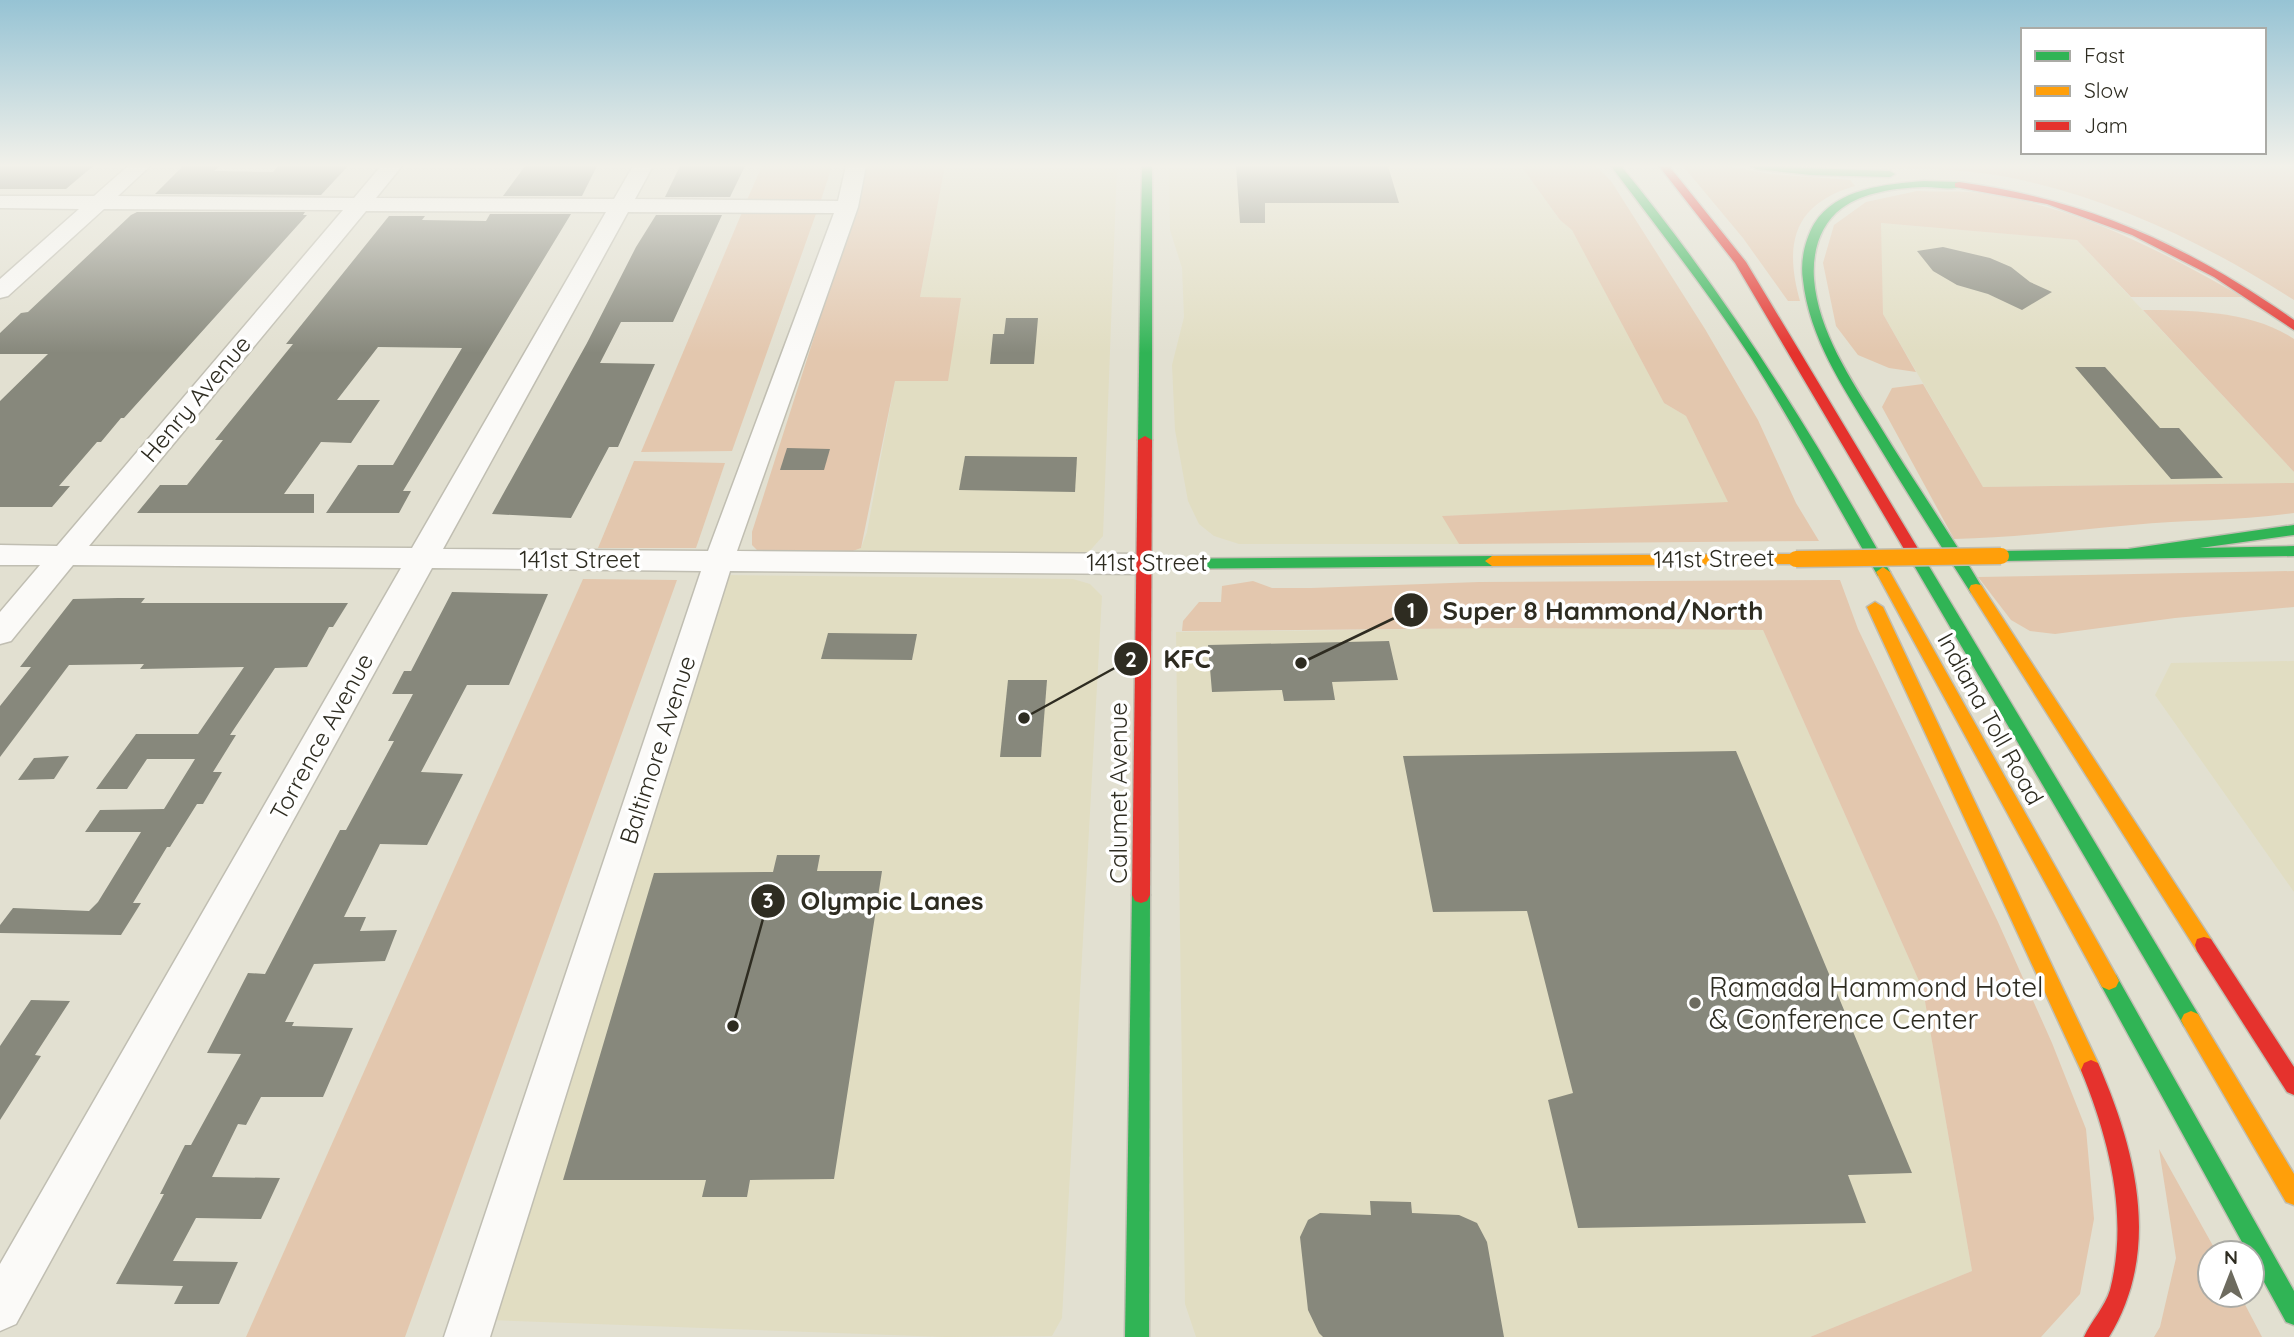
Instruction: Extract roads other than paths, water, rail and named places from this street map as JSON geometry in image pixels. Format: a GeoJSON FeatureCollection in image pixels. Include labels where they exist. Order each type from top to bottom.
{"type":"FeatureCollection","features":[{"type":"Feature","properties":{"kind":"main road","name":"Calumet Avenue"},"geometry":{"type":"LineString","coordinates":[[1138,1337],[1147,228]]}},
{"type":"Feature","properties":{"kind":"main road","name":"Indiana Toll Road"},"geometry":{"type":"LineString","coordinates":[[1669,228],[1738,325],[1849,511],[2294,1314]]}},
{"type":"Feature","properties":{"kind":"main road","name":"Indiana Toll Road"},"geometry":{"type":"LineString","coordinates":[[1713,228],[1740,262],[1775,318],[2294,1194]]}},
{"type":"Feature","properties":{"kind":"main road"},"geometry":{"type":"LineString","coordinates":[[1815,228],[1807,264],[1810,295],[1820,329],[1838,366],[1889,453],[2294,1085]]}},
{"type":"Feature","properties":{"kind":"main road"},"geometry":{"type":"LineString","coordinates":[[2121,228],[2148,238],[2215,271],[2256,296],[2294,326]]}},
{"type":"Feature","properties":{"kind":"main road"},"geometry":{"type":"LineString","coordinates":[[2151,228],[2208,255],[2294,308]]}},
{"type":"Feature","properties":{"kind":"main road"},"geometry":{"type":"LineString","coordinates":[[1849,511],[1872,601],[2102,1095],[2123,1170],[2130,1230],[2121,1292],[2096,1337]]}},
{"type":"Feature","properties":{"kind":"main road"},"geometry":{"type":"LineString","coordinates":[[2133,552],[2294,530]]}},
{"type":"Feature","properties":{"kind":"main road","name":"141st Street"},"geometry":{"type":"LineString","coordinates":[[1144,564],[1796,559],[2294,551]]}},
{"type":"Feature","properties":{"kind":"street"},"geometry":{"type":"LineString","coordinates":[[0,291],[70,228]]}},
{"type":"Feature","properties":{"kind":"street","name":"Henry Avenue"},"geometry":{"type":"LineString","coordinates":[[0,633],[340,228]]}},
{"type":"Feature","properties":{"kind":"street","name":"Torrence Avenue"},"geometry":{"type":"LineString","coordinates":[[0,1308],[608,228]]}},
{"type":"Feature","properties":{"kind":"street","name":"Baltimore Avenue"},"geometry":{"type":"LineString","coordinates":[[467,1337],[719,561],[839,228]]}},
{"type":"Feature","properties":{"kind":"street","name":"141st Street"},"geometry":{"type":"LineString","coordinates":[[0,555],[1144,564]]}},
{"type":"Feature","properties":{"kind":"place","name":"Super 8 Hammond/North"},"geometry":{"type":"Point","coordinates":[1301,663]}},
{"type":"Feature","properties":{"kind":"place","name":"KFC"},"geometry":{"type":"Point","coordinates":[1024,718]}},
{"type":"Feature","properties":{"kind":"place","name":"Ramada Hammond Hotel & Conference Center"},"geometry":{"type":"Point","coordinates":[1695,1003]}},
{"type":"Feature","properties":{"kind":"place","name":"Olympic Lanes"},"geometry":{"type":"Point","coordinates":[733,1026]}}]}
